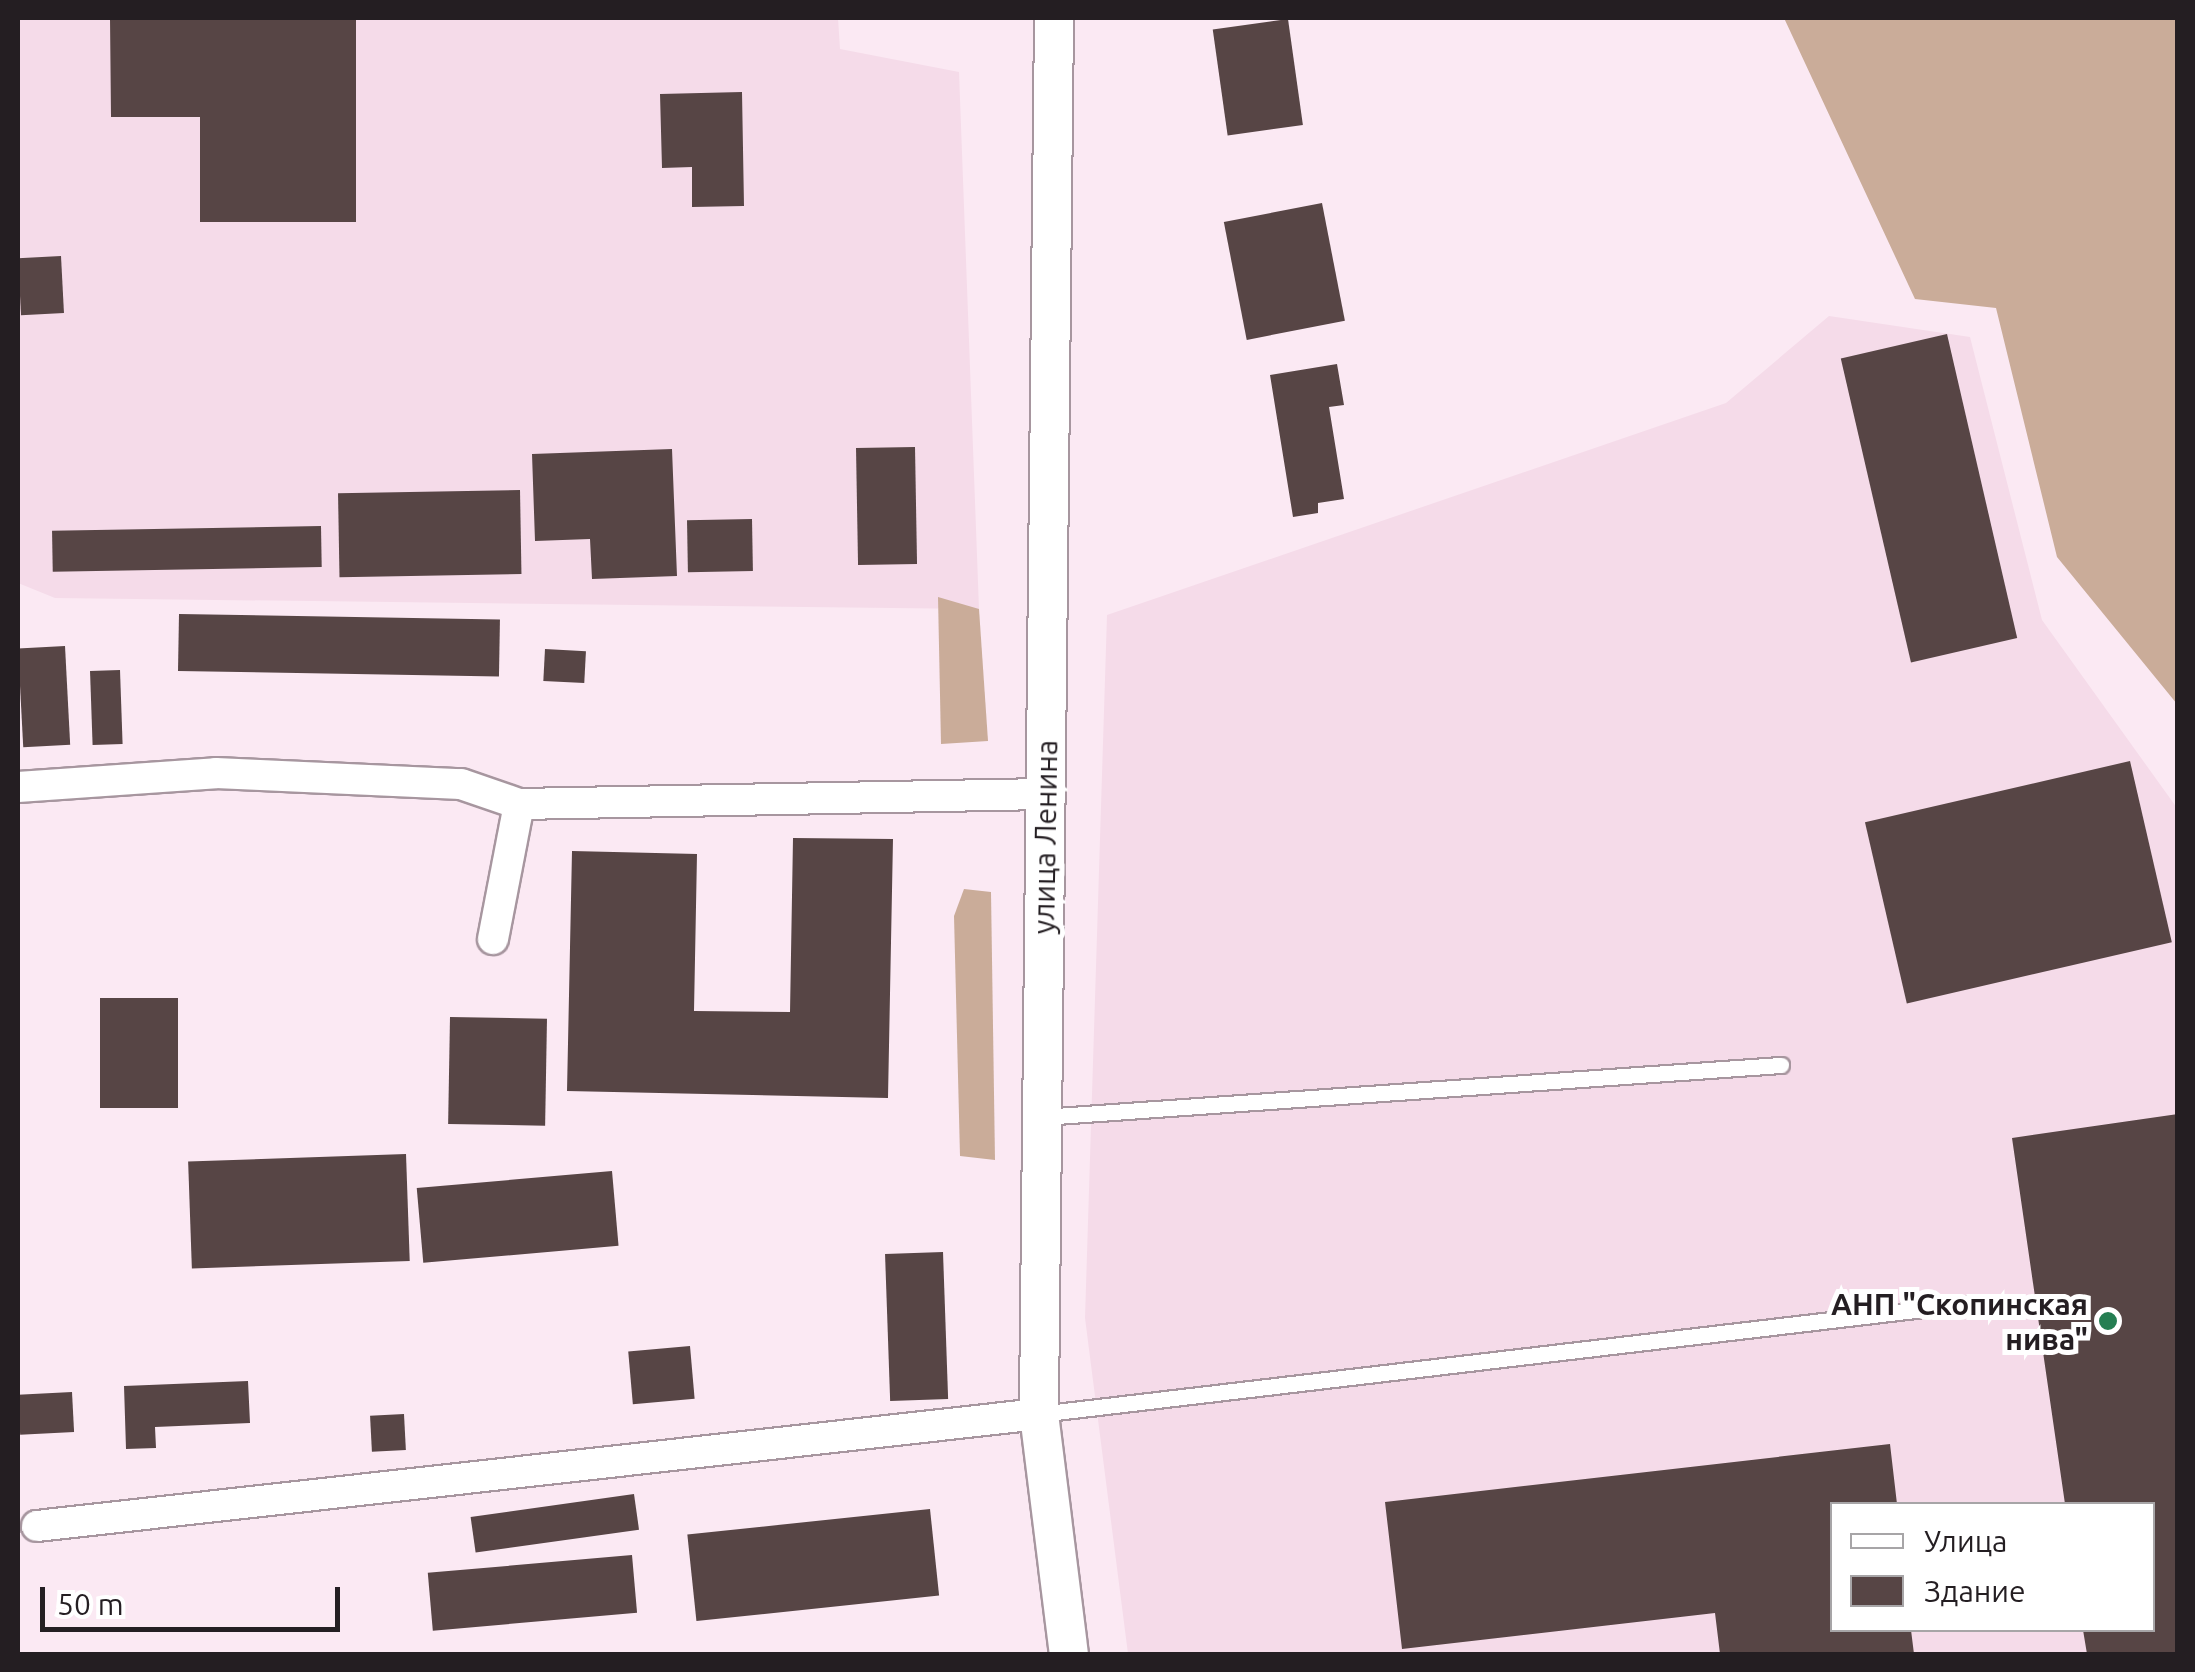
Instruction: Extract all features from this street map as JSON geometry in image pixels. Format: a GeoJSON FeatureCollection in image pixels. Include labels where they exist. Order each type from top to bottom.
{"type":"FeatureCollection","features":[{"type":"Feature","properties":{"kind":"street","name":"улица Ленина"},"geometry":{"type":"LineString","coordinates":[[1054,18],[1039,1414],[1069,1654]]}},
{"type":"Feature","properties":{"kind":"street"},"geometry":{"type":"LineString","coordinates":[[18,787],[216,773],[462,784],[519,804],[1046,794]]}},
{"type":"Feature","properties":{"kind":"street"},"geometry":{"type":"LineString","coordinates":[[493,940],[519,804]]}},
{"type":"Feature","properties":{"kind":"street"},"geometry":{"type":"LineString","coordinates":[[37,1526],[1039,1414]]}},
{"type":"Feature","properties":{"kind":"lane"},"geometry":{"type":"LineString","coordinates":[[1042,1118],[1780,1064]]}},
{"type":"Feature","properties":{"kind":"lane"},"geometry":{"type":"LineString","coordinates":[[1039,1414],[1974,1303]]}},
{"type":"Feature","properties":{"kind":"shaded area"},"geometry":{"type":"Polygon","coordinates":[[[18,18],[838,18],[840,49],[959,72],[979,609],[55,598],[18,583],[18,18]]]}},
{"type":"Feature","properties":{"kind":"shaded area"},"geometry":{"type":"Polygon","coordinates":[[[1784,18],[2177,18],[2177,704],[2057,557],[1996,308],[1915,299],[1784,18]]]}},
{"type":"Feature","properties":{"kind":"shaded area","name":"АНП \"Скопинская нива\""},"geometry":{"type":"Polygon","coordinates":[[[1829,316],[1970,337],[2042,620],[2177,808],[2177,1654],[1128,1654],[1085,1318],[1107,615],[1726,403],[1829,316]]]}},
{"type":"Feature","properties":{"kind":"shaded area"},"geometry":{"type":"Polygon","coordinates":[[[938,597],[979,609],[988,741],[941,744],[938,597]]]}},
{"type":"Feature","properties":{"kind":"shaded area"},"geometry":{"type":"Polygon","coordinates":[[[964,889],[991,892],[995,1160],[960,1156],[954,916],[964,889]]]}},
{"type":"Feature","properties":{"kind":"building"},"geometry":{"type":"Polygon","coordinates":[[[110,18],[356,18],[356,222],[200,222],[200,117],[111,117],[110,18]]]}},
{"type":"Feature","properties":{"kind":"building"},"geometry":{"type":"Polygon","coordinates":[[[1288,19],[1303,125],[1228,136],[1213,30],[1288,19]]]}},
{"type":"Feature","properties":{"kind":"building"},"geometry":{"type":"Polygon","coordinates":[[[742,92],[744,206],[692,207],[692,167],[662,168],[660,94],[742,92]]]}},
{"type":"Feature","properties":{"kind":"building"},"geometry":{"type":"Polygon","coordinates":[[[1322,203],[1345,321],[1247,340],[1224,222],[1322,203]]]}},
{"type":"Feature","properties":{"kind":"building"},"geometry":{"type":"Polygon","coordinates":[[[61,256],[64,313],[21,315],[18,258],[61,256]]]}},
{"type":"Feature","properties":{"kind":"building"},"geometry":{"type":"Polygon","coordinates":[[[1947,334],[2017,638],[1911,663],[1841,359],[1947,334]]]}},
{"type":"Feature","properties":{"kind":"building"},"geometry":{"type":"Polygon","coordinates":[[[1337,364],[1344,405],[1329,407],[1344,499],[1318,503],[1318,513],[1293,517],[1270,375],[1337,364]]]}},
{"type":"Feature","properties":{"kind":"building"},"geometry":{"type":"Polygon","coordinates":[[[915,447],[917,564],[858,565],[856,448],[915,447]]]}},
{"type":"Feature","properties":{"kind":"building"},"geometry":{"type":"Polygon","coordinates":[[[672,449],[677,576],[592,579],[590,539],[535,541],[532,454],[672,449]]]}},
{"type":"Feature","properties":{"kind":"building"},"geometry":{"type":"Polygon","coordinates":[[[520,490],[521,574],[339,577],[338,493],[520,490]]]}},
{"type":"Feature","properties":{"kind":"building"},"geometry":{"type":"Polygon","coordinates":[[[752,519],[753,571],[688,572],[687,520],[752,519]]]}},
{"type":"Feature","properties":{"kind":"building"},"geometry":{"type":"Polygon","coordinates":[[[321,526],[322,567],[53,572],[52,531],[321,526]]]}},
{"type":"Feature","properties":{"kind":"building"},"geometry":{"type":"Polygon","coordinates":[[[179,614],[500,620],[499,677],[178,671],[179,614]]]}},
{"type":"Feature","properties":{"kind":"building"},"geometry":{"type":"Polygon","coordinates":[[[65,646],[70,745],[23,747],[18,648],[65,646]]]}},
{"type":"Feature","properties":{"kind":"building"},"geometry":{"type":"Polygon","coordinates":[[[545,649],[586,651],[584,683],[543,681],[545,649]]]}},
{"type":"Feature","properties":{"kind":"building"},"geometry":{"type":"Polygon","coordinates":[[[120,670],[123,744],[93,745],[90,671],[120,670]]]}},
{"type":"Feature","properties":{"kind":"building"},"geometry":{"type":"Polygon","coordinates":[[[2130,761],[2172,942],[1907,1003],[1865,822],[2130,761]]]}},
{"type":"Feature","properties":{"kind":"building"},"geometry":{"type":"Polygon","coordinates":[[[793,838],[893,839],[888,1098],[567,1091],[572,851],[697,854],[694,1011],[790,1012],[793,838]]]}},
{"type":"Feature","properties":{"kind":"building"},"geometry":{"type":"Polygon","coordinates":[[[100,998],[178,998],[178,1108],[100,1108],[100,998]]]}},
{"type":"Feature","properties":{"kind":"building"},"geometry":{"type":"Polygon","coordinates":[[[450,1017],[547,1019],[545,1126],[448,1124],[450,1017]]]}},
{"type":"Feature","properties":{"kind":"building","name":"АНП \"Скопинская нива\""},"geometry":{"type":"Polygon","coordinates":[[[2178,1114],[2178,1654],[2087,1654],[2083,1632],[2155,1632],[2155,1502],[2065,1502],[2012,1138],[2178,1114]]]}},
{"type":"Feature","properties":{"kind":"building"},"geometry":{"type":"Polygon","coordinates":[[[406,1154],[410,1261],[192,1269],[188,1162],[406,1154]]]}},
{"type":"Feature","properties":{"kind":"building"},"geometry":{"type":"Polygon","coordinates":[[[612,1171],[619,1246],[423,1263],[417,1188],[612,1171]]]}},
{"type":"Feature","properties":{"kind":"building"},"geometry":{"type":"Polygon","coordinates":[[[943,1252],[948,1399],[890,1401],[885,1254],[943,1252]]]}},
{"type":"Feature","properties":{"kind":"building"},"geometry":{"type":"Polygon","coordinates":[[[690,1346],[695,1399],[633,1404],[628,1351],[690,1346]]]}},
{"type":"Feature","properties":{"kind":"building"},"geometry":{"type":"Polygon","coordinates":[[[248,1381],[250,1423],[155,1427],[156,1448],[126,1449],[124,1386],[248,1381]]]}},
{"type":"Feature","properties":{"kind":"building"},"geometry":{"type":"Polygon","coordinates":[[[72,1392],[74,1432],[20,1435],[18,1395],[72,1392]]]}},
{"type":"Feature","properties":{"kind":"building"},"geometry":{"type":"Polygon","coordinates":[[[404,1414],[406,1450],[372,1452],[370,1416],[404,1414]]]}},
{"type":"Feature","properties":{"kind":"building"},"geometry":{"type":"Polygon","coordinates":[[[1890,1444],[1897,1502],[1830,1502],[1830,1632],[1911,1632],[1914,1654],[1720,1654],[1715,1613],[1402,1649],[1385,1502],[1890,1444]]]}},
{"type":"Feature","properties":{"kind":"building"},"geometry":{"type":"Polygon","coordinates":[[[634,1494],[639,1530],[476,1553],[471,1517],[634,1494]]]}},
{"type":"Feature","properties":{"kind":"building"},"geometry":{"type":"Polygon","coordinates":[[[930,1509],[939,1596],[696,1621],[687,1535],[930,1509]]]}},
{"type":"Feature","properties":{"kind":"building"},"geometry":{"type":"Polygon","coordinates":[[[632,1555],[637,1613],[433,1631],[428,1573],[632,1555]]]}},
{"type":"Feature","properties":{"kind":"place","name":"АНП \"Скопинская нива\""},"geometry":{"type":"Point","coordinates":[2108,1321]}}]}
